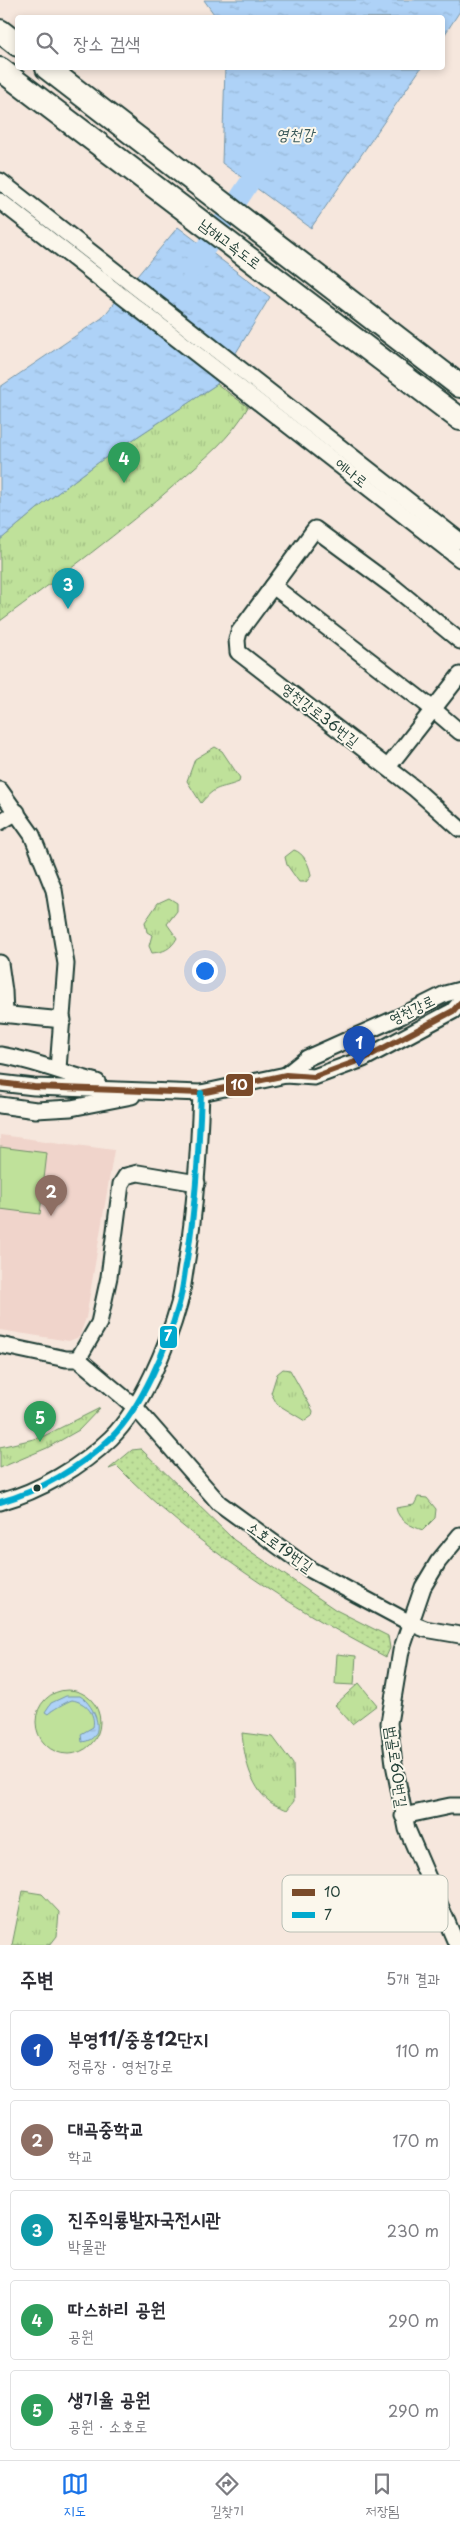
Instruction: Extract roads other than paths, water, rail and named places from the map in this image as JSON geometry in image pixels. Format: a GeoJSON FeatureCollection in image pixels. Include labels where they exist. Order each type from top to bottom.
{"type":"FeatureCollection","features":[{"type":"Feature","properties":{"kind":"highway"},"geometry":{"type":"LineString","coordinates":[[0,31],[15,43]]}},
{"type":"Feature","properties":{"kind":"highway","name":"남해고속도로"},"geometry":{"type":"LineString","coordinates":[[0,70],[460,419]]}},
{"type":"Feature","properties":{"kind":"highway","name":"남해고속도로"},"geometry":{"type":"LineString","coordinates":[[50,70],[460,386]]}},
{"type":"Feature","properties":{"kind":"street"},"geometry":{"type":"LineString","coordinates":[[4,185],[245,383]]}},
{"type":"Feature","properties":{"kind":"street"},"geometry":{"type":"LineString","coordinates":[[0,201],[245,383]]}},
{"type":"Feature","properties":{"kind":"street","name":"에나로"},"geometry":{"type":"LineString","coordinates":[[245,383],[460,541]]}},
{"type":"Feature","properties":{"kind":"street","name":"에나로"},"geometry":{"type":"LineString","coordinates":[[245,383],[460,559]]}},
{"type":"Feature","properties":{"kind":"street","name":"영천강로36번길"},"geometry":{"type":"LineString","coordinates":[[460,641],[395,588],[315,530],[239,632],[237,640],[238,652],[388,767],[460,829]]}},
{"type":"Feature","properties":{"kind":"street"},"geometry":{"type":"LineString","coordinates":[[273,586],[433,709],[460,732]]}},
{"type":"Feature","properties":{"kind":"street"},"geometry":{"type":"LineString","coordinates":[[388,767],[460,675]]}},
{"type":"Feature","properties":{"kind":"street"},"geometry":{"type":"LineString","coordinates":[[0,790],[32,834],[54,890],[66,964],[58,1069]]}},
{"type":"Feature","properties":{"kind":"street"},"geometry":{"type":"LineString","coordinates":[[0,822],[17,812]]}},
{"type":"Feature","properties":{"kind":"street"},"geometry":{"type":"LineString","coordinates":[[0,963],[4,990],[2,1014],[63,1020]]}},
{"type":"Feature","properties":{"kind":"street","name":"영천강로"},"geometry":{"type":"LineString","coordinates":[[286,1075],[307,1058],[445,994],[460,990]]}},
{"type":"Feature","properties":{"kind":"street","name":"영천강로"},"geometry":{"type":"LineString","coordinates":[[0,1055],[25,1059],[78,1077],[103,1083],[201,1093],[286,1075],[314,1077],[363,1058],[453,1010],[460,1003]]}},
{"type":"Feature","properties":{"kind":"street","name":"영천강로"},"geometry":{"type":"LineString","coordinates":[[0,1083],[34,1087],[170,1090]]}},
{"type":"Feature","properties":{"kind":"street","name":"영천강로"},"geometry":{"type":"LineString","coordinates":[[0,1105],[36,1110],[71,1108],[170,1090]]}},
{"type":"Feature","properties":{"kind":"street"},"geometry":{"type":"LineString","coordinates":[[0,1502],[65,1474],[111,1438],[135,1407],[162,1353],[180,1303],[197,1183],[201,1093]]}},
{"type":"Feature","properties":{"kind":"street"},"geometry":{"type":"LineString","coordinates":[[0,1344],[66,1359],[78,1359],[99,1323],[109,1277],[121,1184],[126,1176],[138,1173],[197,1183]]}},
{"type":"Feature","properties":{"kind":"street","name":"소호로19번길"},"geometry":{"type":"LineString","coordinates":[[78,1359],[135,1407],[219,1503],[312,1570],[410,1623],[425,1629],[460,1635]]}},
{"type":"Feature","properties":{"kind":"street","name":"범골로60번길"},"geometry":{"type":"LineString","coordinates":[[428,1875],[403,1816],[389,1723],[399,1659],[423,1587],[438,1562],[460,1535]]}},
{"type":"Feature","properties":{"kind":"street"},"geometry":{"type":"LineString","coordinates":[[403,1816],[450,1806],[460,1806]]}},
{"type":"Feature","properties":{"kind":"street","name":"범골로60번길"},"geometry":{"type":"LineString","coordinates":[[448,1924],[457,1945]]}},
{"type":"Feature","properties":{"kind":"water"},"geometry":{"type":"Polygon","coordinates":[[[204,0],[460,0],[460,11],[445,34],[445,15],[215,15],[204,0]]]}},
{"type":"Feature","properties":{"kind":"water","name":"영천강"},"geometry":{"type":"Polygon","coordinates":[[[225,70],[420,70],[311,228],[222,163],[225,70]]]}},
{"type":"Feature","properties":{"kind":"water"},"geometry":{"type":"Polygon","coordinates":[[[178,227],[270,297],[217,384],[99,462],[43,504],[0,540],[0,387],[102,318],[178,227]]]}},
{"type":"Feature","properties":{"kind":"water"},"geometry":{"type":"Polygon","coordinates":[[[66,1696],[80,1696],[94,1714],[97,1728],[95,1735],[90,1740],[82,1742],[81,1734],[93,1727],[93,1717],[81,1703],[72,1700],[48,1714],[45,1712],[51,1703],[66,1696]]]}},
{"type":"Feature","properties":{"kind":"waterway","name":"영천강"},"geometry":{"type":"LineString","coordinates":[[191,270],[264,161]]}},
{"type":"Feature","properties":{"kind":"place","name":"따스하리 공원"},"geometry":{"type":"Point","coordinates":[124,483]}},
{"type":"Feature","properties":{"kind":"place","name":"진주익룡발자국전시관"},"geometry":{"type":"Point","coordinates":[68,609]}},
{"type":"Feature","properties":{"kind":"place","name":"부영11/중흥12단지"},"geometry":{"type":"Point","coordinates":[359,1067]}},
{"type":"Feature","properties":{"kind":"place","name":"대곡중학교"},"geometry":{"type":"Point","coordinates":[51,1216]}},
{"type":"Feature","properties":{"kind":"place","name":"생기율 공원"},"geometry":{"type":"Point","coordinates":[40,1442]}}]}
